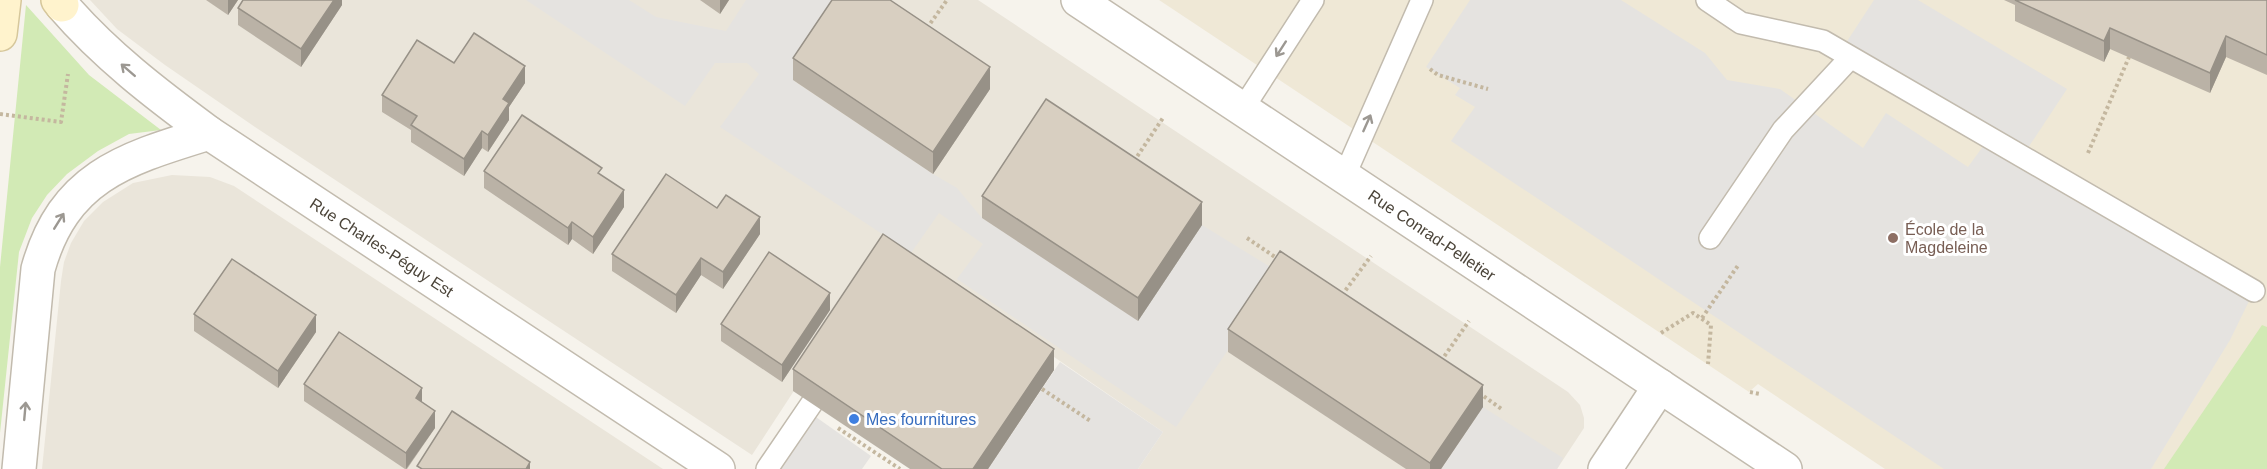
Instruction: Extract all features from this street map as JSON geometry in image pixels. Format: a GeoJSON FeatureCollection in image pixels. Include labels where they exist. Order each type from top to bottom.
{"type":"FeatureCollection","features":[{"type":"Feature","properties":{"kind":"street"},"geometry":{"type":"LineString","coordinates":[[0,34],[4,0]]}},
{"type":"Feature","properties":{"kind":"street","name":"Rue Conrad-Pelletier"},"geometry":{"type":"LineString","coordinates":[[1078,0],[1785,469]]}},
{"type":"Feature","properties":{"kind":"street","name":"Rue Charles-Péguy Est"},"geometry":{"type":"LineString","coordinates":[[60,2],[125,68],[209,133],[718,469]]}},
{"type":"Feature","properties":{"kind":"street"},"geometry":{"type":"LineString","coordinates":[[19,469],[38,269],[45,245],[60,218],[76,198],[98,177],[158,149],[209,133]]}},
{"type":"Feature","properties":{"kind":"street"},"geometry":{"type":"LineString","coordinates":[[1605,469],[1660,386]]}},
{"type":"Feature","properties":{"kind":"lane"},"geometry":{"type":"LineString","coordinates":[[1242,110],[1313,0]]}},
{"type":"Feature","properties":{"kind":"lane"},"geometry":{"type":"LineString","coordinates":[[1344,177],[1422,0]]}},
{"type":"Feature","properties":{"kind":"lane"},"geometry":{"type":"LineString","coordinates":[[1707,0],[1741,22],[1823,41],[2254,291]]}},
{"type":"Feature","properties":{"kind":"lane"},"geometry":{"type":"LineString","coordinates":[[1710,238],[1783,130],[1850,58]]}},
{"type":"Feature","properties":{"kind":"lane"},"geometry":{"type":"LineString","coordinates":[[767,469],[810,405]]}},
{"type":"Feature","properties":{"kind":"path"},"geometry":{"type":"LineString","coordinates":[[924,33],[947,0]]}},
{"type":"Feature","properties":{"kind":"path"},"geometry":{"type":"LineString","coordinates":[[2074,187],[2129,57]]}},
{"type":"Feature","properties":{"kind":"path"},"geometry":{"type":"LineString","coordinates":[[0,114],[61,122],[69,68]]}},
{"type":"Feature","properties":{"kind":"path"},"geometry":{"type":"LineString","coordinates":[[1438,75],[1488,89]]}},
{"type":"Feature","properties":{"kind":"path"},"geometry":{"type":"LineString","coordinates":[[1131,165],[1163,118]]}},
{"type":"Feature","properties":{"kind":"path"},"geometry":{"type":"LineString","coordinates":[[1247,238],[1284,262]]}},
{"type":"Feature","properties":{"kind":"path"},"geometry":{"type":"LineString","coordinates":[[1340,298],[1371,256]]}},
{"type":"Feature","properties":{"kind":"path"},"geometry":{"type":"LineString","coordinates":[[1702,318],[1742,260]]}},
{"type":"Feature","properties":{"kind":"path"},"geometry":{"type":"LineString","coordinates":[[1661,333],[1693,313],[1702,318],[1711,325],[1708,364]]}},
{"type":"Feature","properties":{"kind":"path"},"geometry":{"type":"LineString","coordinates":[[1439,365],[1469,321]]}},
{"type":"Feature","properties":{"kind":"path"},"geometry":{"type":"LineString","coordinates":[[1042,389],[1092,422]]}},
{"type":"Feature","properties":{"kind":"path"},"geometry":{"type":"LineString","coordinates":[[1475,390],[1503,410]]}},
{"type":"Feature","properties":{"kind":"path"},"geometry":{"type":"LineString","coordinates":[[810,405],[845,432],[894,462],[900,469]]}},
{"type":"Feature","properties":{"kind":"path"},"geometry":{"type":"LineString","coordinates":[[845,432],[848,428]]}},
{"type":"Feature","properties":{"kind":"shaded area"},"geometry":{"type":"Polygon","coordinates":[[[90,0],[978,0],[1568,392],[1580,405],[1584,428],[1557,469],[1138,469],[1163,432],[890,244],[752,455],[255,127],[117,29],[90,0]]]}},
{"type":"Feature","properties":{"kind":"shaded area"},"geometry":{"type":"Polygon","coordinates":[[[526,0],[629,0],[656,17],[726,31],[746,0],[847,0],[794,81],[957,188],[982,218],[1138,320],[1202,225],[1280,273],[1176,427],[957,279],[983,244],[939,213],[911,253],[720,127],[759,74],[747,63],[715,63],[685,106],[526,0]]]}},
{"type":"Feature","properties":{"kind":"shaded area","name":"École de la Magdeleine"},"geometry":{"type":"Polygon","coordinates":[[[1159,0],[2267,0],[2267,469],[1885,469],[1758,384],[1749,392],[1159,0]]]}},
{"type":"Feature","properties":{"kind":"shaded area","name":"École de la Magdeleine"},"geometry":{"type":"Polygon","coordinates":[[[1470,0],[1621,0],[1705,53],[1727,80],[1780,89],[1863,148],[1886,113],[1968,167],[1989,138],[1840,52],[1874,0],[1918,0],[2067,89],[2022,157],[2254,291],[2230,340],[2151,469],[1944,469],[1451,141],[1475,107],[1455,95],[1460,88],[1426,67],[1470,0]]]}},
{"type":"Feature","properties":{"kind":"shaded area"},"geometry":{"type":"Polygon","coordinates":[[[172,175],[210,177],[234,186],[663,469],[42,469],[61,281],[64,262],[71,243],[84,221],[103,202],[133,183],[172,175]]]}},
{"type":"Feature","properties":{"kind":"shaded area"},"geometry":{"type":"Polygon","coordinates":[[[1060,362],[1163,432],[1138,469],[988,469],[1060,362]]]}},
{"type":"Feature","properties":{"kind":"shaded area"},"geometry":{"type":"Polygon","coordinates":[[[1483,407],[1563,458],[1557,469],[1441,469],[1483,407]]]}},
{"type":"Feature","properties":{"kind":"shaded area"},"geometry":{"type":"Polygon","coordinates":[[[806,410],[871,456],[862,469],[772,469],[806,410]]]}},
{"type":"Feature","properties":{"kind":"green space"},"geometry":{"type":"Polygon","coordinates":[[[26,5],[89,75],[161,130],[129,134],[98,151],[67,174],[47,195],[32,218],[19,252],[0,433],[0,267],[26,5]]]}},
{"type":"Feature","properties":{"kind":"green space"},"geometry":{"type":"Polygon","coordinates":[[[2262,325],[2267,327],[2267,469],[2164,469],[2262,325]]]}},
{"type":"Feature","properties":{"kind":"building"},"geometry":{"type":"Polygon","coordinates":[[[243,0],[334,0],[301,49],[238,8],[243,0]]]}},
{"type":"Feature","properties":{"kind":"building"},"geometry":{"type":"Polygon","coordinates":[[[832,0],[890,0],[990,67],[933,152],[793,58],[832,0]]]}},
{"type":"Feature","properties":{"kind":"building"},"geometry":{"type":"Polygon","coordinates":[[[2015,0],[2267,0],[2267,55],[2226,36],[2210,73],[2110,28],[2104,41],[2015,0]]]}},
{"type":"Feature","properties":{"kind":"building"},"geometry":{"type":"Polygon","coordinates":[[[474,33],[525,66],[503,99],[509,103],[488,135],[482,131],[464,159],[411,125],[417,116],[382,95],[417,40],[454,63],[474,33]]]}},
{"type":"Feature","properties":{"kind":"building"},"geometry":{"type":"Polygon","coordinates":[[[1046,99],[1202,202],[1138,298],[982,196],[1046,99]]]}},
{"type":"Feature","properties":{"kind":"building"},"geometry":{"type":"Polygon","coordinates":[[[522,115],[602,168],[598,173],[624,190],[593,237],[572,222],[568,228],[484,171],[522,115]]]}},
{"type":"Feature","properties":{"kind":"building"},"geometry":{"type":"Polygon","coordinates":[[[666,174],[717,208],[726,195],[760,217],[723,272],[701,258],[676,295],[612,254],[666,174]]]}},
{"type":"Feature","properties":{"kind":"building"},"geometry":{"type":"Polygon","coordinates":[[[883,234],[1054,349],[973,469],[942,469],[793,369],[883,234]]]}},
{"type":"Feature","properties":{"kind":"building"},"geometry":{"type":"Polygon","coordinates":[[[1280,251],[1483,385],[1430,463],[1228,329],[1280,251]]]}},
{"type":"Feature","properties":{"kind":"building"},"geometry":{"type":"Polygon","coordinates":[[[769,252],[830,293],[782,365],[721,324],[769,252]]]}},
{"type":"Feature","properties":{"kind":"building"},"geometry":{"type":"Polygon","coordinates":[[[232,259],[316,315],[278,371],[194,314],[232,259]]]}},
{"type":"Feature","properties":{"kind":"building"},"geometry":{"type":"Polygon","coordinates":[[[339,332],[422,388],[416,398],[435,411],[406,453],[304,384],[339,332]]]}},
{"type":"Feature","properties":{"kind":"building"},"geometry":{"type":"Polygon","coordinates":[[[452,411],[530,462],[526,469],[422,469],[417,466],[452,411]]]}},
{"type":"Feature","properties":{"kind":"place","name":"École de la Magdeleine"},"geometry":{"type":"Point","coordinates":[1893,238]}},
{"type":"Feature","properties":{"kind":"place","name":"Mes fournitures"},"geometry":{"type":"Point","coordinates":[854,419]}}]}
